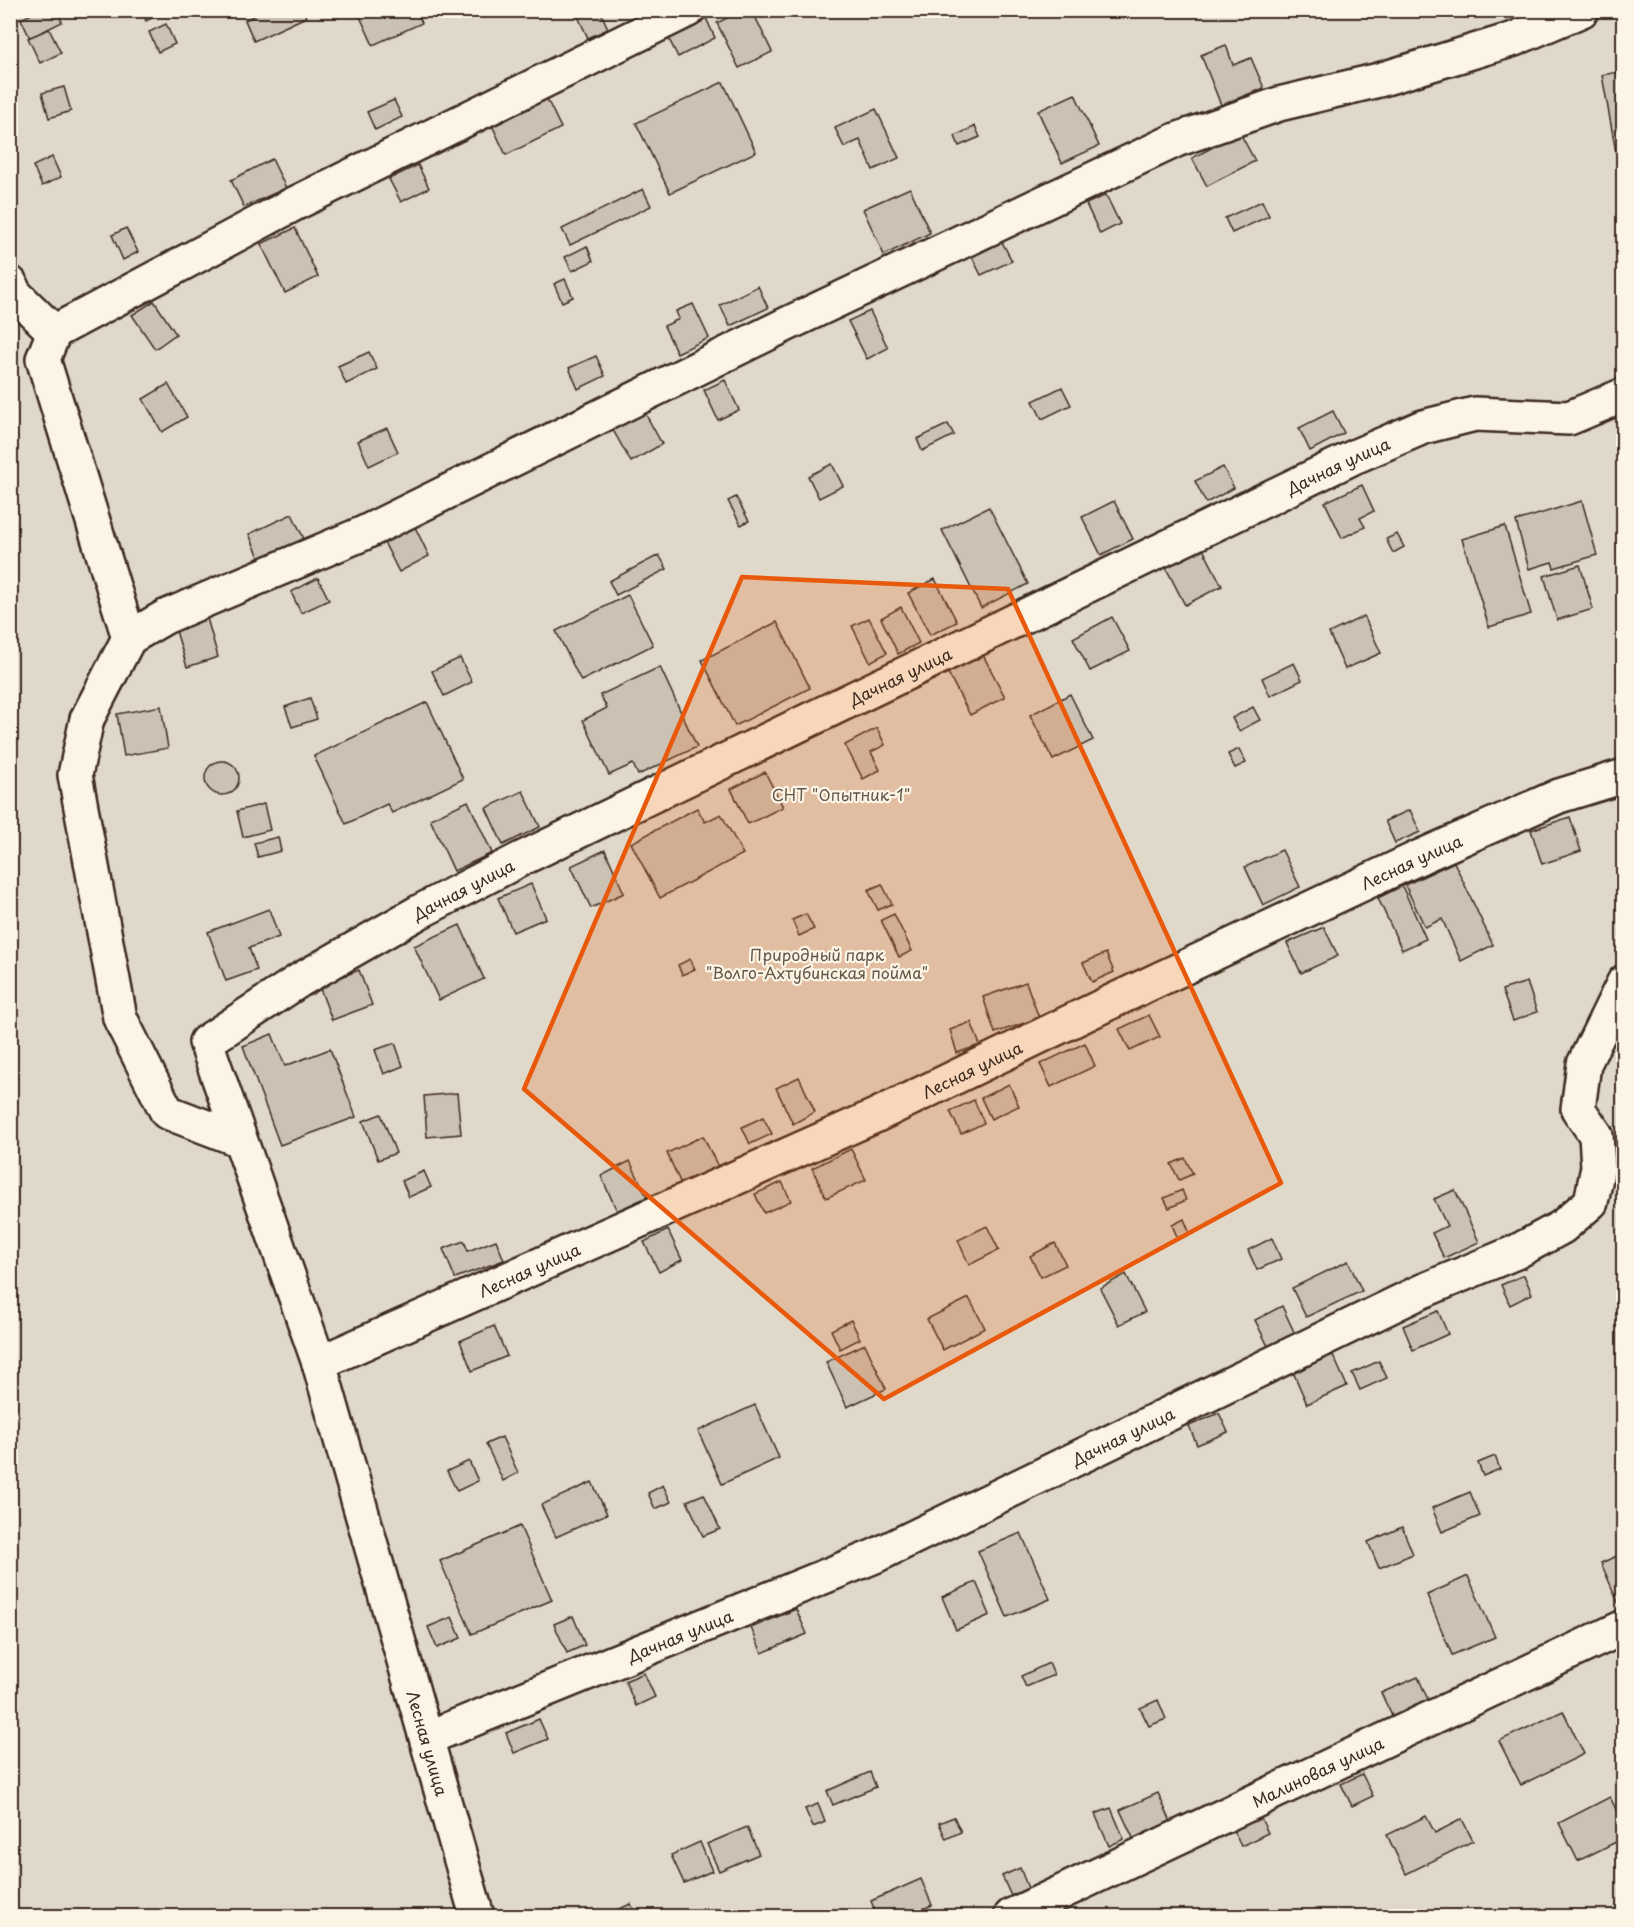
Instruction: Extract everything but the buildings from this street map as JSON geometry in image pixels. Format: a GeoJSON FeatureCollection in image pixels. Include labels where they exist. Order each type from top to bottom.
{"type":"FeatureCollection","features":[{"type":"Feature","properties":{"kind":"street"},"geometry":{"type":"LineString","coordinates":[[129,638],[43,359],[54,332],[294,204],[688,10]]}},
{"type":"Feature","properties":{"kind":"street"},"geometry":{"type":"LineString","coordinates":[[240,1140],[167,1112],[120,1018],[75,775],[87,719],[129,638],[165,617],[364,533],[784,325],[1176,140],[1279,104],[1379,80],[1514,39],[1582,10]]}},
{"type":"Feature","properties":{"kind":"street"},"geometry":{"type":"LineString","coordinates":[[10,283],[14,293],[54,332]]}},
{"type":"Feature","properties":{"kind":"street","name":"Дачная улица"},"geometry":{"type":"LineString","coordinates":[[206,1042],[300,980],[419,912],[523,858],[1356,456],[1423,427],[1475,414],[1569,418],[1623,395]]}},
{"type":"Feature","properties":{"kind":"street","name":"Лесная улица"},"geometry":{"type":"LineString","coordinates":[[318,1363],[875,1116],[1422,856],[1559,796],[1623,776]]}},
{"type":"Feature","properties":{"kind":"street","name":"Дачная улица"},"geometry":{"type":"LineString","coordinates":[[427,1738],[875,1556],[1420,1292],[1516,1252],[1563,1227],[1591,1202],[1598,1167],[1596,1134],[1578,1109],[1584,1064],[1623,982]]}},
{"type":"Feature","properties":{"kind":"street","name":"Лесная улица"},"geometry":{"type":"LineString","coordinates":[[206,1042],[318,1363],[477,1917]]}},
{"type":"Feature","properties":{"kind":"street","name":"Малиновая улица"},"geometry":{"type":"LineString","coordinates":[[1011,1917],[1623,1626]]}},
{"type":"Feature","properties":{"kind":"highlighted area"},"geometry":{"type":"Polygon","coordinates":[[[742,577],[1008,589],[1281,1183],[884,1399],[524,1089],[742,577]]]}},
{"type":"Feature","properties":{"kind":"green space","name":"СНТ \"Опытник-1\""},"geometry":{"type":"Polygon","coordinates":[[[11,11],[1623,11],[1623,1916],[11,1916],[11,11]]]}},
{"type":"Feature","properties":{"kind":"park label","name":"Природный парк \"Волго-Ахтубинская пойма\""},"geometry":{"type":"Point","coordinates":[817,963]}}]}
